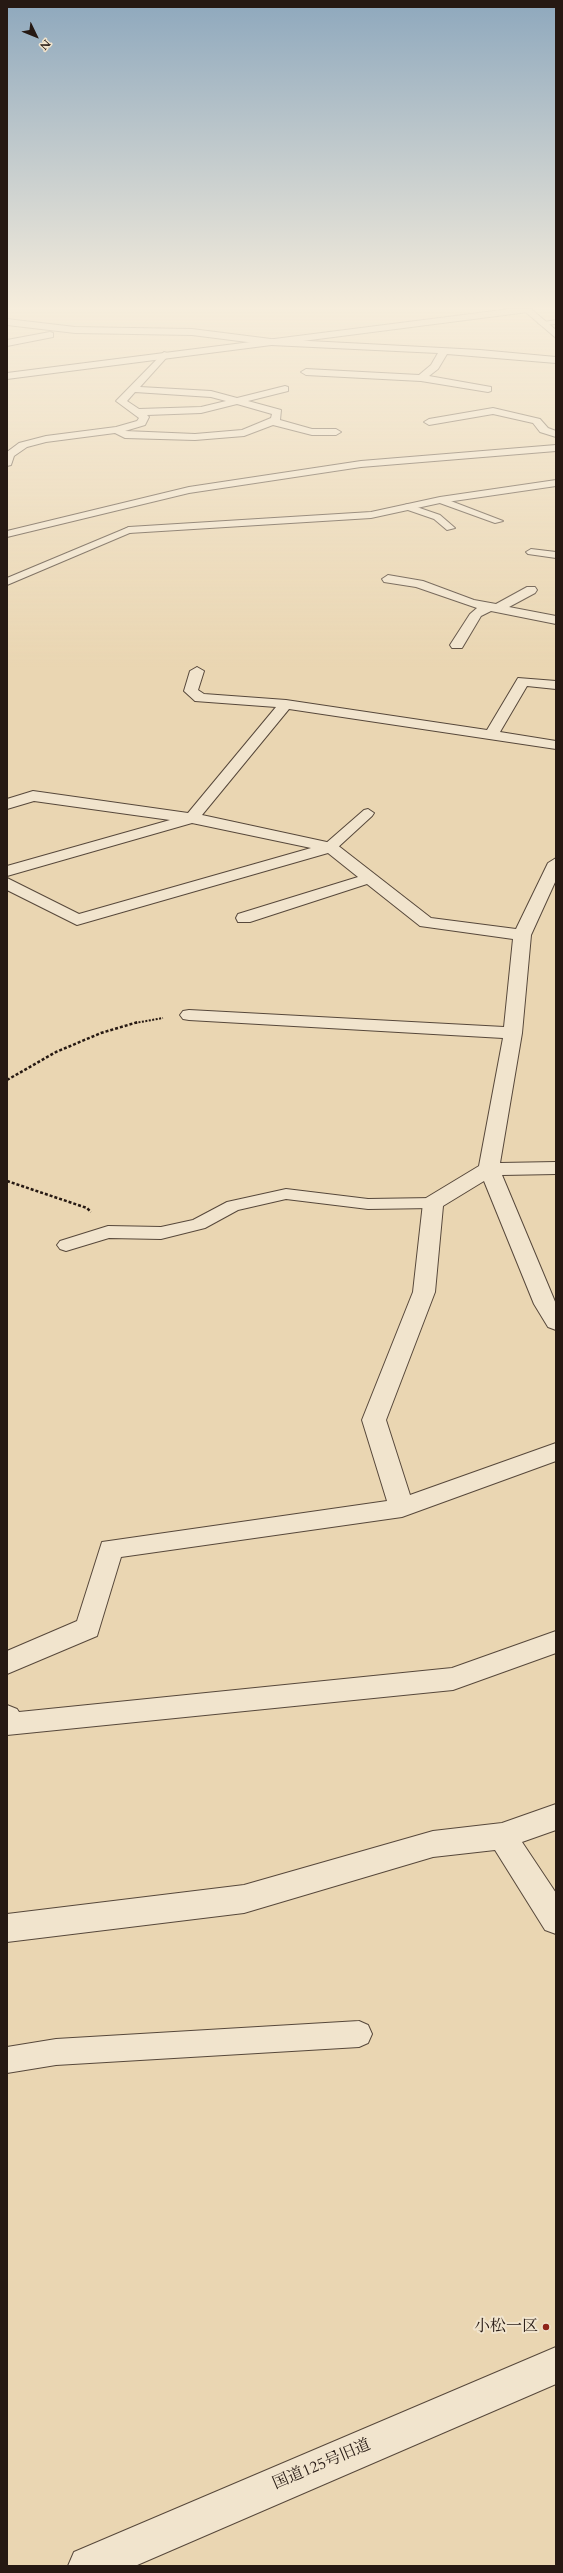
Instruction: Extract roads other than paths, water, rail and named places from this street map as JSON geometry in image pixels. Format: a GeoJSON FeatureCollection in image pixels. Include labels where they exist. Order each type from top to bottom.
{"type":"FeatureCollection","features":[{"type":"Feature","properties":{"kind":"street"},"geometry":{"type":"LineString","coordinates":[[8,457],[23,445],[46,439],[105,431],[117,430],[125,435],[195,437],[244,433],[253,429]]}},
{"type":"Feature","properties":{"kind":"street"},"geometry":{"type":"LineString","coordinates":[[301,429],[312,432],[336,432]]}},
{"type":"Feature","properties":{"kind":"street"},"geometry":{"type":"LineString","coordinates":[[543,429],[556,434]]}},
{"type":"Feature","properties":{"kind":"street"},"geometry":{"type":"LineString","coordinates":[[7,534],[189,490],[361,464],[556,448]]}},
{"type":"Feature","properties":{"kind":"street"},"geometry":{"type":"LineString","coordinates":[[134,521],[371,515],[440,500],[556,483]]}},
{"type":"Feature","properties":{"kind":"street"},"geometry":{"type":"LineString","coordinates":[[134,521],[150,500]]}},
{"type":"Feature","properties":{"kind":"street"},"geometry":{"type":"LineString","coordinates":[[388,579],[419,584],[492,608],[556,620]]}},
{"type":"Feature","properties":{"kind":"street"},"geometry":{"type":"LineString","coordinates":[[457,645],[476,614],[530,590]]}},
{"type":"Feature","properties":{"kind":"street"},"geometry":{"type":"LineString","coordinates":[[197,671],[191,691],[200,698],[286,704],[556,744]]}},
{"type":"Feature","properties":{"kind":"street"},"geometry":{"type":"LineString","coordinates":[[492,735],[523,681],[556,685]]}},
{"type":"Feature","properties":{"kind":"street"},"geometry":{"type":"LineString","coordinates":[[7,871],[192,818],[286,704]]}},
{"type":"Feature","properties":{"kind":"street"},"geometry":{"type":"LineString","coordinates":[[7,804],[33,796],[192,818],[330,847],[426,922],[522,935]]}},
{"type":"Feature","properties":{"kind":"street"},"geometry":{"type":"LineString","coordinates":[[7,883],[77,920],[330,847]]}},
{"type":"Feature","properties":{"kind":"street"},"geometry":{"type":"LineString","coordinates":[[556,863],[522,935],[513,1033],[489,1169],[545,1304],[556,1322]]}},
{"type":"Feature","properties":{"kind":"street"},"geometry":{"type":"LineString","coordinates":[[244,918],[370,878]]}},
{"type":"Feature","properties":{"kind":"street"},"geometry":{"type":"LineString","coordinates":[[189,1015],[513,1033]]}},
{"type":"Feature","properties":{"kind":"street"},"geometry":{"type":"LineString","coordinates":[[402,1508],[374,1420],[424,1292],[433,1203],[489,1169],[556,1168]]}},
{"type":"Feature","properties":{"kind":"street"},"geometry":{"type":"LineString","coordinates":[[7,1663],[88,1628],[112,1549],[402,1508],[556,1452]]}},
{"type":"Feature","properties":{"kind":"street"},"geometry":{"type":"LineString","coordinates":[[7,1717],[11,1725],[453,1679],[556,1642]]}},
{"type":"Feature","properties":{"kind":"street"},"geometry":{"type":"LineString","coordinates":[[7,1928],[244,1898],[433,1844],[502,1836],[556,1817]]}},
{"type":"Feature","properties":{"kind":"street"},"geometry":{"type":"LineString","coordinates":[[502,1836],[556,1920]]}},
{"type":"Feature","properties":{"kind":"street","name":"国道125号旧道"},"geometry":{"type":"LineString","coordinates":[[88,2566],[556,2365]]}},
{"type":"Feature","properties":{"kind":"lane"},"geometry":{"type":"LineString","coordinates":[[440,500],[498,521]]}},
{"type":"Feature","properties":{"kind":"lane"},"geometry":{"type":"LineString","coordinates":[[408,507],[437,517],[450,528]]}},
{"type":"Feature","properties":{"kind":"lane"},"geometry":{"type":"LineString","coordinates":[[7,582],[134,521]]}},
{"type":"Feature","properties":{"kind":"lane"},"geometry":{"type":"LineString","coordinates":[[531,552],[556,555]]}},
{"type":"Feature","properties":{"kind":"lane"},"geometry":{"type":"LineString","coordinates":[[330,847],[368,813]]}},
{"type":"Feature","properties":{"kind":"lane"},"geometry":{"type":"LineString","coordinates":[[66,1245],[108,1232],[161,1233],[199,1224],[233,1206],[286,1194],[368,1204],[433,1203]]}},
{"type":"Feature","properties":{"kind":"lane"},"geometry":{"type":"LineString","coordinates":[[7,2060],[56,2052],[359,2034]]}},
{"type":"Feature","properties":{"kind":"place","name":"小松一区"},"geometry":{"type":"Point","coordinates":[546,2327]}}]}
